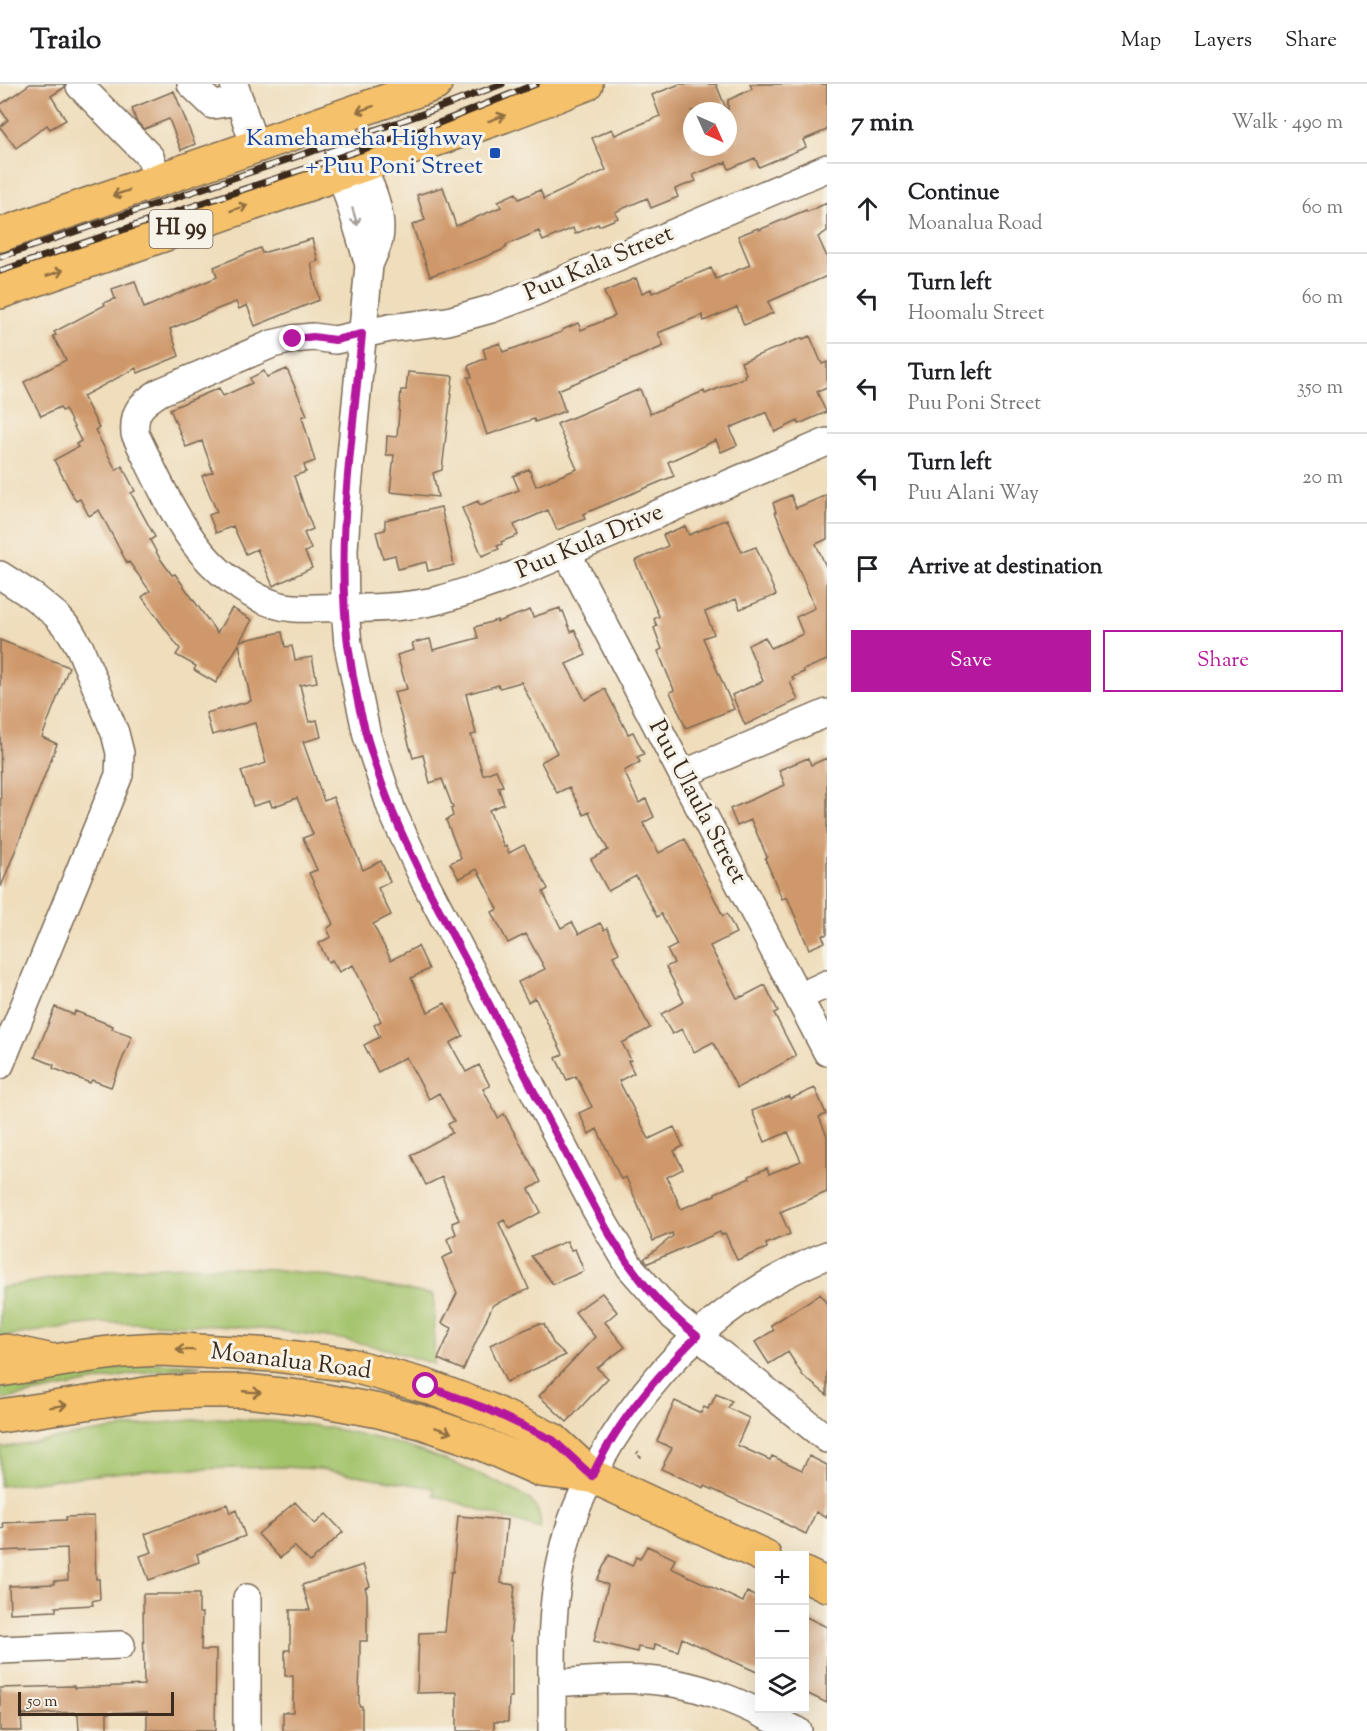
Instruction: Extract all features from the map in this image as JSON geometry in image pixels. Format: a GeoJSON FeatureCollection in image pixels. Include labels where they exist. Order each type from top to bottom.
{"type":"FeatureCollection","features":[{"type":"Feature","properties":{"kind":"main road","name":"HI 99"},"geometry":{"type":"LineString","coordinates":[[0,235],[435,84]]}},
{"type":"Feature","properties":{"kind":"main road","name":"HI 99"},"geometry":{"type":"LineString","coordinates":[[0,292],[503,116],[586,84]]}},
{"type":"Feature","properties":{"kind":"main road","name":"Moanalua Road"},"geometry":{"type":"LineString","coordinates":[[0,1370],[124,1351],[161,1349],[275,1355],[350,1365],[426,1386],[487,1409],[553,1440],[592,1476],[755,1552]]}},
{"type":"Feature","properties":{"kind":"main road"},"geometry":{"type":"LineString","coordinates":[[0,1352],[6,1351],[52,1361]]}},
{"type":"Feature","properties":{"kind":"main road","name":"Moanalua Road"},"geometry":{"type":"LineString","coordinates":[[0,1416],[152,1394],[246,1391],[315,1399],[379,1411],[471,1439],[541,1470],[592,1476]]}},
{"type":"Feature","properties":{"kind":"main road"},"geometry":{"type":"LineString","coordinates":[[809,1576],[827,1585]]}},
{"type":"Feature","properties":{"kind":"street"},"geometry":{"type":"LineString","coordinates":[[191,84],[213,105],[237,93],[255,147]]}},
{"type":"Feature","properties":{"kind":"street"},"geometry":{"type":"LineString","coordinates":[[80,86],[150,157],[158,180]]}},
{"type":"Feature","properties":{"kind":"street"},"geometry":{"type":"LineString","coordinates":[[335,120],[352,169],[379,218],[379,239],[369,265],[344,550],[348,645],[367,735],[385,792],[406,843],[613,1240],[630,1267],[674,1317],[827,1439]]}},
{"type":"Feature","properties":{"kind":"street","name":"Puu Kala Street"},"geometry":{"type":"LineString","coordinates":[[345,608],[292,608],[273,603],[255,596],[236,584],[203,555],[177,517],[135,434],[134,420],[143,403],[160,393],[272,344],[313,337],[335,340],[390,328],[448,321],[491,309],[827,168]]}},
{"type":"Feature","properties":{"kind":"street","name":"Puu Kula Drive"},"geometry":{"type":"LineString","coordinates":[[345,608],[371,609],[435,601],[514,575],[827,442]]}},
{"type":"Feature","properties":{"kind":"street","name":"Puu Ulaula Street"},"geometry":{"type":"LineString","coordinates":[[567,553],[827,1052]]}},
{"type":"Feature","properties":{"kind":"street"},"geometry":{"type":"LineString","coordinates":[[0,575],[34,597],[56,615],[70,632],[80,648],[115,733],[120,753],[119,775],[0,1065]]}},
{"type":"Feature","properties":{"kind":"street"},"geometry":{"type":"LineString","coordinates":[[683,774],[827,713]]}},
{"type":"Feature","properties":{"kind":"street"},"geometry":{"type":"LineString","coordinates":[[799,997],[827,984]]}},
{"type":"Feature","properties":{"kind":"street"},"geometry":{"type":"LineString","coordinates":[[552,1731],[554,1620],[565,1544],[574,1513],[611,1440],[669,1364],[697,1336],[751,1294],[780,1277],[827,1255]]}},
{"type":"Feature","properties":{"kind":"street"},"geometry":{"type":"LineString","coordinates":[[247,1598],[247,1731]]}},
{"type":"Feature","properties":{"kind":"street"},"geometry":{"type":"LineString","coordinates":[[0,1650],[121,1646]]}},
{"type":"Feature","properties":{"kind":"street"},"geometry":{"type":"LineString","coordinates":[[553,1683],[649,1680],[672,1682],[699,1688],[731,1700],[798,1731]]}},
{"type":"Feature","properties":{"kind":"path"},"geometry":{"type":"LineString","coordinates":[[637,1452],[641,1455],[639,1458]]}},
{"type":"Feature","properties":{"kind":"green space"},"geometry":{"type":"Polygon","coordinates":[[[189,1266],[271,1269],[314,1274],[434,1295],[434,1364],[363,1343],[291,1332],[220,1326],[104,1323],[0,1337],[0,1288],[78,1274],[189,1266]]]}},
{"type":"Feature","properties":{"kind":"green space"},"geometry":{"type":"Polygon","coordinates":[[[158,1363],[202,1365],[139,1373],[0,1400],[0,1387],[45,1377],[158,1363]]]}},
{"type":"Feature","properties":{"kind":"green space"},"geometry":{"type":"Polygon","coordinates":[[[218,1418],[323,1427],[368,1436],[435,1456],[527,1497],[537,1510],[540,1529],[434,1495],[434,1488],[319,1469],[283,1467],[140,1470],[0,1486],[0,1448],[136,1426],[218,1418]]]}},
{"type":"Feature","properties":{"kind":"building"},"geometry":{"type":"Polygon","coordinates":[[[30,84],[65,84],[65,87],[51,96],[66,120],[50,129],[47,125],[16,148],[0,127],[8,120],[0,109],[0,105],[30,84]]]}},
{"type":"Feature","properties":{"kind":"building"},"geometry":{"type":"Polygon","coordinates":[[[680,84],[716,84],[723,102],[683,102],[683,156],[737,156],[737,102],[728,102],[728,100],[752,89],[750,84],[827,84],[827,130],[803,140],[806,147],[759,167],[755,158],[729,169],[726,162],[693,175],[696,181],[675,189],[678,197],[651,208],[647,198],[615,212],[618,218],[599,226],[598,224],[575,234],[573,228],[543,241],[539,231],[506,245],[507,247],[502,250],[430,276],[412,225],[425,220],[417,195],[443,187],[456,226],[501,207],[498,201],[516,193],[519,199],[540,190],[544,199],[606,170],[592,138],[612,129],[615,135],[660,116],[652,95],[680,84]]]}},
{"type":"Feature","properties":{"kind":"building"},"geometry":{"type":"Polygon","coordinates":[[[174,91],[195,144],[181,150],[169,119],[144,129],[136,121],[132,108],[174,91]]]}},
{"type":"Feature","properties":{"kind":"building"},"geometry":{"type":"Polygon","coordinates":[[[827,203],[827,231],[818,237],[827,257],[827,276],[768,302],[773,313],[744,325],[737,307],[704,321],[702,315],[658,333],[664,346],[558,390],[565,411],[487,435],[468,377],[472,377],[468,366],[486,358],[483,349],[500,343],[503,352],[562,332],[578,323],[581,330],[615,316],[604,292],[636,278],[642,293],[651,289],[652,293],[711,268],[716,279],[750,265],[738,236],[827,203]]]}},
{"type":"Feature","properties":{"kind":"building"},"geometry":{"type":"Polygon","coordinates":[[[312,239],[318,261],[311,263],[319,300],[255,326],[247,305],[239,309],[236,302],[220,308],[170,329],[179,356],[138,373],[136,368],[83,396],[99,428],[95,430],[116,470],[122,466],[135,491],[131,493],[155,537],[150,540],[159,557],[172,575],[175,574],[217,633],[232,608],[252,620],[240,641],[282,632],[285,647],[292,646],[295,660],[312,657],[317,682],[300,685],[309,722],[317,720],[321,737],[303,742],[324,801],[333,797],[363,870],[381,861],[390,882],[378,888],[391,915],[373,924],[391,960],[418,946],[429,969],[411,978],[428,1012],[445,1003],[463,1036],[450,1043],[466,1072],[479,1065],[490,1086],[483,1089],[498,1118],[504,1114],[541,1182],[529,1189],[541,1212],[510,1229],[504,1220],[499,1223],[529,1289],[493,1305],[463,1370],[438,1359],[452,1328],[442,1323],[457,1293],[442,1258],[453,1253],[447,1239],[456,1234],[452,1223],[459,1220],[442,1177],[426,1185],[411,1155],[452,1133],[448,1124],[454,1121],[439,1093],[429,1099],[406,1057],[378,1072],[364,1045],[380,1037],[374,1025],[381,1021],[353,965],[339,972],[332,960],[328,962],[319,943],[331,937],[327,929],[333,924],[309,873],[317,870],[303,838],[313,834],[297,798],[272,807],[270,801],[253,806],[241,771],[266,763],[255,723],[212,735],[206,713],[251,701],[239,644],[216,683],[194,670],[196,666],[176,655],[180,649],[142,597],[150,591],[129,562],[127,563],[99,510],[89,516],[80,499],[76,501],[54,460],[78,447],[76,444],[81,441],[65,409],[62,411],[60,407],[41,416],[24,382],[66,360],[53,336],[56,335],[54,332],[115,299],[112,289],[135,281],[144,308],[217,277],[214,267],[260,248],[262,253],[312,239]]]}},
{"type":"Feature","properties":{"kind":"building"},"geometry":{"type":"Polygon","coordinates":[[[810,336],[822,364],[827,362],[827,388],[817,392],[826,412],[799,424],[798,421],[775,432],[767,412],[730,428],[737,445],[721,452],[716,440],[668,462],[674,476],[583,514],[585,519],[557,530],[548,510],[514,525],[518,535],[501,542],[502,544],[497,546],[499,549],[482,556],[462,508],[478,501],[480,505],[519,490],[513,476],[529,469],[536,486],[577,469],[557,424],[640,389],[650,414],[704,391],[705,394],[745,377],[741,362],[810,336]]]}},
{"type":"Feature","properties":{"kind":"building"},"geometry":{"type":"Polygon","coordinates":[[[287,369],[307,415],[302,417],[315,461],[304,465],[306,472],[294,476],[313,529],[304,533],[311,549],[305,552],[312,568],[273,586],[257,549],[246,554],[233,526],[216,533],[209,515],[217,512],[202,476],[213,472],[202,441],[186,447],[170,409],[219,388],[223,396],[252,383],[250,378],[264,371],[267,377],[287,369]]]}},
{"type":"Feature","properties":{"kind":"building"},"geometry":{"type":"Polygon","coordinates":[[[408,372],[453,376],[442,470],[433,473],[438,497],[390,492],[394,455],[386,455],[387,436],[397,437],[401,390],[406,390],[408,372]]]}},
{"type":"Feature","properties":{"kind":"building"},"geometry":{"type":"Polygon","coordinates":[[[791,495],[796,508],[827,495],[827,539],[816,544],[827,569],[827,660],[792,677],[794,680],[790,682],[798,700],[745,725],[732,695],[763,681],[748,645],[765,637],[771,648],[803,634],[796,617],[815,608],[773,503],[791,495]]]}},
{"type":"Feature","properties":{"kind":"building"},"geometry":{"type":"Polygon","coordinates":[[[441,507],[454,565],[428,571],[426,562],[398,569],[395,555],[383,558],[376,532],[385,530],[385,520],[441,507]]]}},
{"type":"Feature","properties":{"kind":"building"},"geometry":{"type":"Polygon","coordinates":[[[727,519],[742,552],[756,547],[776,595],[740,609],[736,599],[705,612],[714,634],[703,638],[734,709],[686,728],[670,692],[674,690],[658,651],[662,649],[654,628],[657,626],[654,619],[659,616],[635,561],[668,546],[663,535],[685,526],[689,535],[727,519]]]}},
{"type":"Feature","properties":{"kind":"building"},"geometry":{"type":"Polygon","coordinates":[[[560,608],[571,632],[575,630],[586,655],[566,664],[585,700],[605,689],[628,734],[633,732],[644,754],[637,757],[640,762],[624,771],[639,803],[646,799],[654,817],[643,823],[659,853],[685,839],[723,916],[727,914],[736,933],[710,946],[737,998],[765,985],[778,1011],[774,1013],[796,1056],[737,1088],[713,1042],[694,1052],[682,1029],[672,1034],[661,1014],[684,1002],[666,967],[674,963],[667,950],[677,945],[661,914],[657,917],[636,876],[608,891],[591,859],[608,850],[589,812],[584,815],[569,787],[557,793],[541,762],[557,753],[521,682],[500,688],[498,685],[466,694],[476,734],[471,735],[483,775],[496,770],[503,786],[498,787],[504,804],[489,810],[504,847],[506,846],[509,853],[524,845],[548,889],[543,892],[561,928],[572,922],[579,934],[600,923],[604,930],[607,928],[619,953],[613,956],[650,1028],[622,1043],[631,1060],[628,1061],[634,1073],[619,1081],[649,1139],[674,1127],[683,1146],[674,1151],[683,1169],[667,1177],[681,1209],[715,1195],[767,1168],[769,1174],[801,1161],[788,1132],[765,1142],[752,1111],[815,1088],[826,1114],[819,1117],[827,1136],[827,1192],[780,1212],[790,1234],[766,1244],[767,1248],[737,1260],[725,1233],[721,1235],[720,1232],[648,1263],[644,1259],[673,1236],[672,1233],[653,1241],[626,1177],[621,1179],[597,1129],[589,1134],[579,1113],[592,1107],[576,1076],[567,1080],[556,1058],[563,1054],[535,998],[528,1002],[518,982],[545,969],[526,934],[508,943],[492,912],[498,909],[477,869],[459,879],[450,863],[461,858],[446,820],[453,816],[451,809],[453,808],[442,779],[430,783],[423,755],[413,758],[394,692],[407,689],[397,655],[414,650],[412,643],[430,639],[433,650],[478,638],[475,627],[530,610],[533,617],[560,608]]]}},
{"type":"Feature","properties":{"kind":"building"},"geometry":{"type":"Polygon","coordinates":[[[0,640],[69,667],[42,737],[57,744],[1,887],[0,640]]]}},
{"type":"Feature","properties":{"kind":"building"},"geometry":{"type":"Polygon","coordinates":[[[808,758],[811,765],[827,758],[827,934],[822,936],[825,942],[809,949],[787,897],[782,899],[751,820],[737,826],[730,809],[785,785],[779,770],[808,758]]]}},
{"type":"Feature","properties":{"kind":"building"},"geometry":{"type":"Polygon","coordinates":[[[55,1007],[74,1015],[75,1011],[132,1036],[111,1087],[92,1080],[90,1083],[53,1068],[54,1065],[35,1057],[55,1007]]]}},
{"type":"Feature","properties":{"kind":"building"},"geometry":{"type":"Polygon","coordinates":[[[567,1241],[571,1250],[575,1249],[584,1271],[553,1284],[531,1256],[567,1241]]]}},
{"type":"Feature","properties":{"kind":"building"},"geometry":{"type":"Polygon","coordinates":[[[602,1293],[617,1312],[605,1322],[625,1347],[597,1368],[608,1378],[567,1422],[539,1396],[595,1337],[575,1312],[602,1293]]]}},
{"type":"Feature","properties":{"kind":"building"},"geometry":{"type":"Polygon","coordinates":[[[820,1294],[827,1304],[827,1395],[803,1376],[788,1352],[769,1364],[755,1342],[774,1330],[771,1325],[820,1294]]]}},
{"type":"Feature","properties":{"kind":"building"},"geometry":{"type":"Polygon","coordinates":[[[538,1324],[544,1324],[553,1343],[566,1355],[506,1382],[490,1345],[538,1324]]]}},
{"type":"Feature","properties":{"kind":"building"},"geometry":{"type":"Polygon","coordinates":[[[716,1394],[732,1401],[728,1408],[749,1418],[737,1445],[770,1460],[772,1456],[802,1470],[809,1456],[827,1465],[827,1517],[816,1512],[806,1534],[705,1486],[704,1488],[661,1469],[672,1448],[657,1441],[675,1401],[701,1413],[704,1407],[708,1409],[716,1394]]]}},
{"type":"Feature","properties":{"kind":"building"},"geometry":{"type":"Polygon","coordinates":[[[295,1502],[315,1524],[326,1514],[343,1532],[310,1562],[294,1546],[280,1558],[258,1534],[295,1502]]]}},
{"type":"Feature","properties":{"kind":"building"},"geometry":{"type":"Polygon","coordinates":[[[227,1504],[230,1513],[236,1510],[245,1536],[197,1554],[199,1562],[149,1580],[140,1556],[152,1552],[145,1534],[227,1504]]]}},
{"type":"Feature","properties":{"kind":"building"},"geometry":{"type":"Polygon","coordinates":[[[94,1516],[96,1579],[99,1579],[100,1599],[92,1601],[93,1605],[56,1607],[56,1611],[10,1613],[9,1586],[54,1584],[54,1581],[68,1580],[67,1548],[0,1551],[0,1529],[4,1528],[3,1523],[66,1520],[66,1517],[94,1516]]]}},
{"type":"Feature","properties":{"kind":"building"},"geometry":{"type":"Polygon","coordinates":[[[458,1516],[507,1520],[501,1583],[515,1585],[510,1641],[512,1641],[512,1697],[509,1697],[508,1722],[494,1722],[494,1731],[457,1731],[457,1692],[417,1693],[419,1633],[445,1632],[458,1516]]]}},
{"type":"Feature","properties":{"kind":"building"},"geometry":{"type":"Polygon","coordinates":[[[647,1546],[675,1559],[671,1568],[743,1602],[747,1592],[755,1596],[755,1671],[682,1638],[678,1651],[655,1644],[654,1650],[638,1647],[637,1652],[594,1641],[608,1585],[597,1580],[609,1555],[632,1566],[636,1557],[640,1559],[647,1546]]]}},
{"type":"Feature","properties":{"kind":"building"},"geometry":{"type":"Polygon","coordinates":[[[363,1565],[370,1586],[365,1588],[367,1641],[360,1641],[359,1706],[362,1706],[362,1731],[283,1731],[283,1712],[293,1712],[293,1676],[285,1676],[285,1650],[290,1650],[290,1610],[310,1610],[302,1585],[363,1565]]]}},
{"type":"Feature","properties":{"kind":"building"},"geometry":{"type":"Polygon","coordinates":[[[143,1594],[199,1594],[199,1613],[202,1613],[201,1650],[216,1650],[215,1731],[147,1730],[147,1711],[107,1713],[107,1731],[79,1731],[78,1714],[75,1712],[21,1715],[22,1731],[0,1731],[0,1688],[144,1685],[143,1594]]]}},
{"type":"Feature","properties":{"kind":"building"},"geometry":{"type":"Polygon","coordinates":[[[809,1618],[827,1627],[827,1703],[809,1694],[809,1618]]]}},
{"type":"Feature","properties":{"kind":"railway"},"geometry":{"type":"LineString","coordinates":[[0,257],[425,113],[502,84]]}},
{"type":"Feature","properties":{"kind":"railway"},"geometry":{"type":"LineString","coordinates":[[0,271],[429,127],[536,84]]}},
{"type":"Feature","properties":{"kind":"place","name":"Kamehameha Highway + Puu Poni Street"},"geometry":{"type":"Point","coordinates":[495,153]}},
{"type":"Feature","properties":{"kind":"route"},"geometry":{"type":"LineString","coordinates":[[293,339],[313,337],[335,340],[362,334],[344,550],[345,608],[348,645],[357,692],[378,773],[392,811],[424,880],[613,1240],[643,1283],[674,1317],[697,1336],[669,1364],[642,1397],[611,1440],[592,1476],[553,1440],[487,1409],[426,1386]]}}]}
